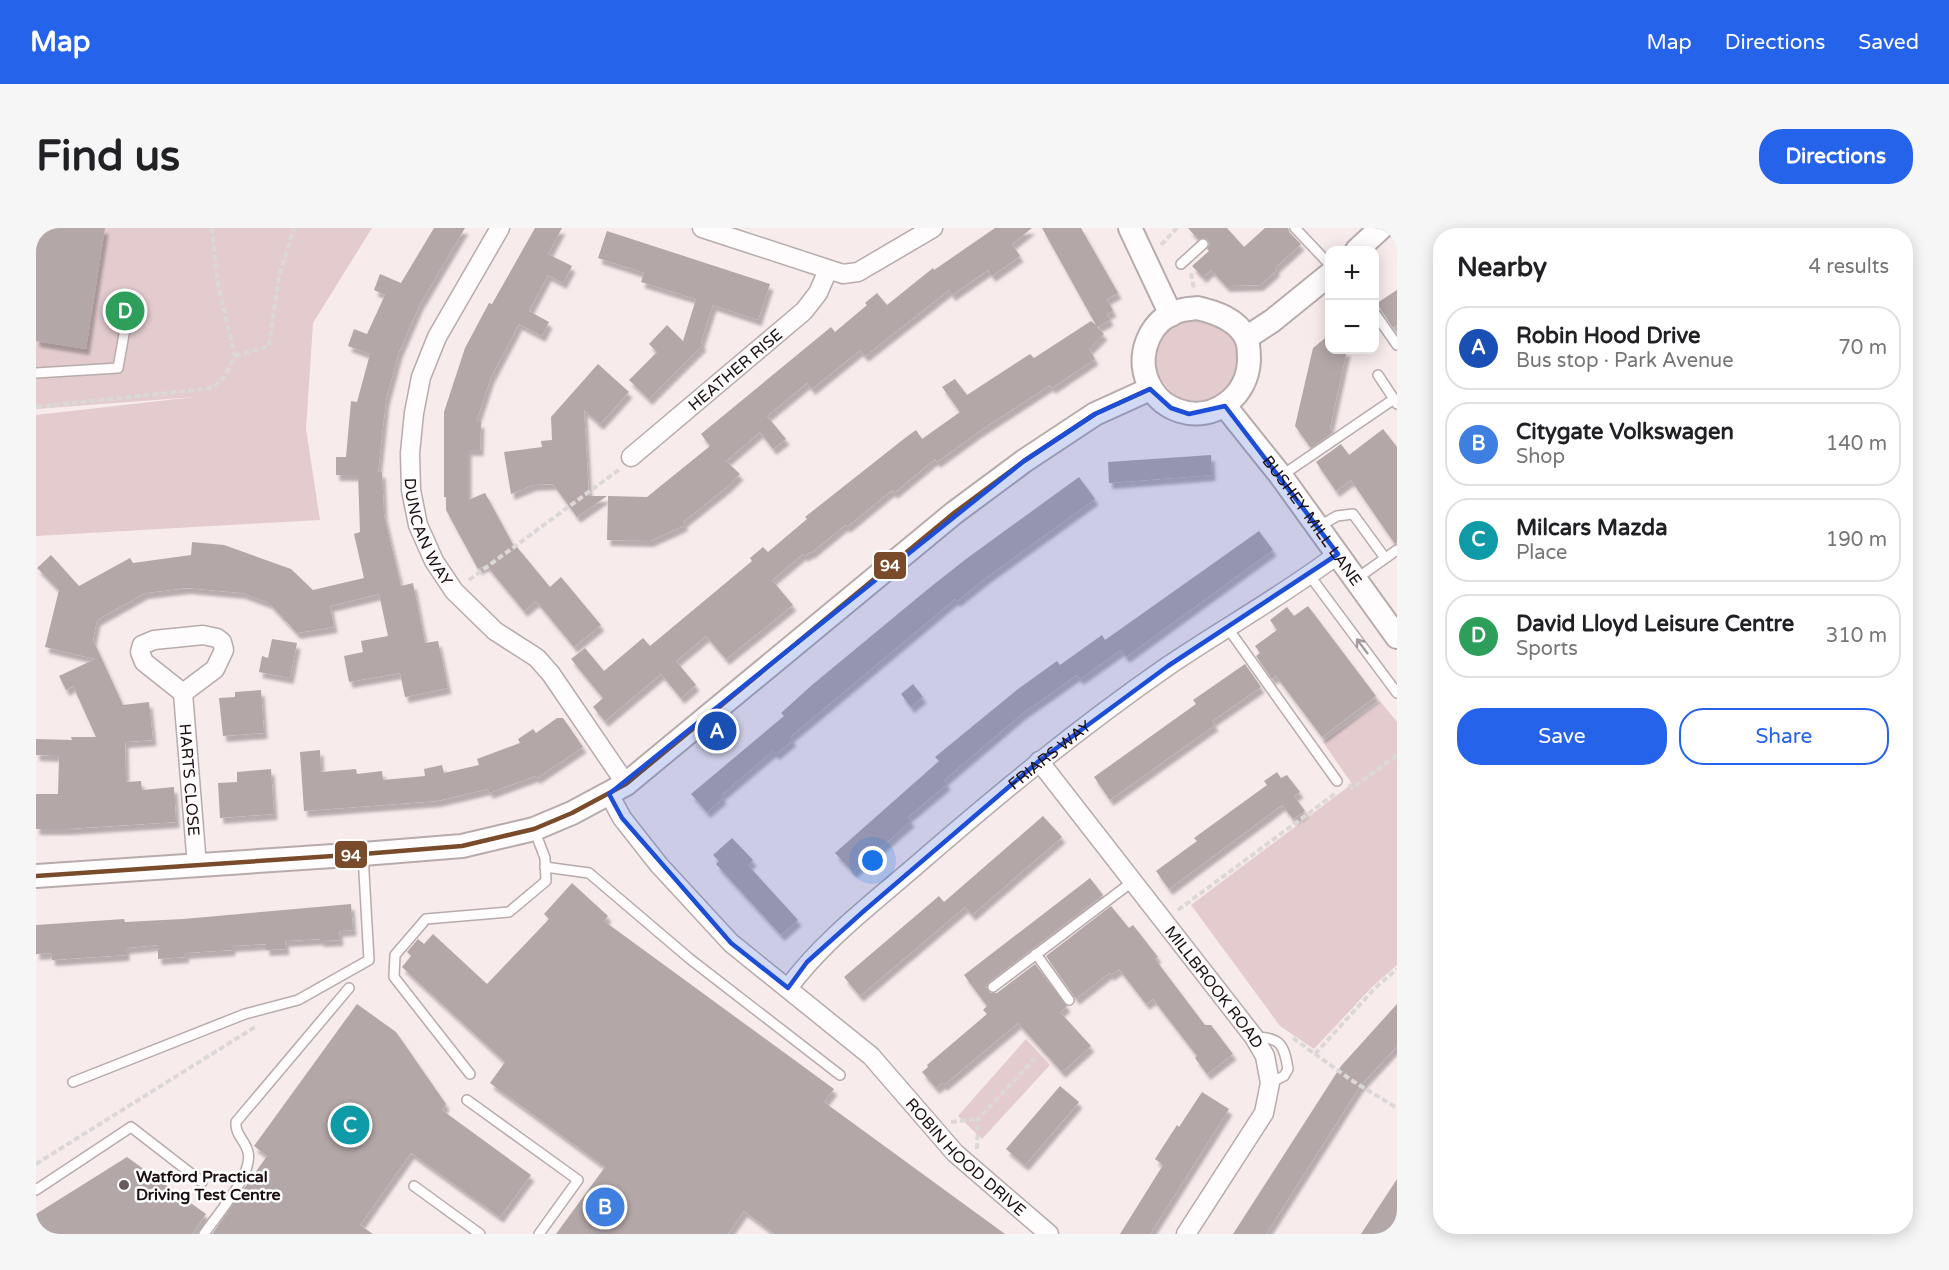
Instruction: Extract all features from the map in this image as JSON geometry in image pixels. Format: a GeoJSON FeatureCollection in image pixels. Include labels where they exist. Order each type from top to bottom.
{"type":"FeatureCollection","features":[{"type":"Feature","properties":{"kind":"street","name":"DUNCAN WAY"},"geometry":{"type":"LineString","coordinates":[[500,228],[437,337],[421,377],[410,453],[411,490],[418,525],[434,561],[454,591],[495,631],[537,658],[551,674],[617,789]]}},
{"type":"Feature","properties":{"kind":"street"},"geometry":{"type":"LineString","coordinates":[[702,228],[843,274],[858,272],[933,228]]}},
{"type":"Feature","properties":{"kind":"street"},"geometry":{"type":"LineString","coordinates":[[1130,228],[1171,315]]}},
{"type":"Feature","properties":{"kind":"street"},"geometry":{"type":"LineString","coordinates":[[1362,246],[1382,228]]}},
{"type":"Feature","properties":{"kind":"street","name":"HEATHER RISE"},"geometry":{"type":"LineString","coordinates":[[631,457],[804,311],[818,293],[828,270]]}},
{"type":"Feature","properties":{"kind":"street"},"geometry":{"type":"LineString","coordinates":[[1246,338],[1272,321],[1325,277]]}},
{"type":"Feature","properties":{"kind":"street"},"geometry":{"type":"LineString","coordinates":[[1197,308],[1215,312],[1231,321],[1246,338],[1249,352],[1248,371],[1242,388],[1224,406],[1208,413],[1189,414],[1171,408],[1150,389],[1143,366],[1144,348],[1152,331],[1162,320],[1171,315],[1197,308]]}},
{"type":"Feature","properties":{"kind":"street"},"geometry":{"type":"LineString","coordinates":[[36,876],[462,846],[534,829],[617,789],[954,513],[1024,461],[1095,414],[1150,389]]}},
{"type":"Feature","properties":{"kind":"street","name":"BUSHEY MILL LANE"},"geometry":{"type":"LineString","coordinates":[[1224,406],[1281,476],[1397,637]]}},
{"type":"Feature","properties":{"kind":"street","name":"FRIARS WAY"},"geometry":{"type":"LineString","coordinates":[[788,988],[807,962],[1039,760],[1111,706],[1227,627],[1310,576],[1338,554]]}},
{"type":"Feature","properties":{"kind":"street","name":"HARTS CLOSE"},"geometry":{"type":"LineString","coordinates":[[183,693],[197,866]]}},
{"type":"Feature","properties":{"kind":"street","name":"MILLBROOK ROAD"},"geometry":{"type":"LineString","coordinates":[[1039,760],[1254,1037],[1266,1056],[1270,1083],[1263,1113],[1186,1234]]}},
{"type":"Feature","properties":{"kind":"street","name":"ROBIN HOOD DRIVE"},"geometry":{"type":"LineString","coordinates":[[617,789],[622,818],[658,865],[731,943],[871,1056],[955,1153],[1049,1234]]}},
{"type":"Feature","properties":{"kind":"lane"},"geometry":{"type":"LineString","coordinates":[[1295,228],[1325,261]]}},
{"type":"Feature","properties":{"kind":"lane"},"geometry":{"type":"LineString","coordinates":[[1185,261],[1203,244]]}},
{"type":"Feature","properties":{"kind":"lane"},"geometry":{"type":"LineString","coordinates":[[1379,319],[1397,345]]}},
{"type":"Feature","properties":{"kind":"lane"},"geometry":{"type":"LineString","coordinates":[[36,373],[118,368],[126,323]]}},
{"type":"Feature","properties":{"kind":"lane"},"geometry":{"type":"LineString","coordinates":[[1281,476],[1395,402],[1378,375]]}},
{"type":"Feature","properties":{"kind":"lane"},"geometry":{"type":"LineString","coordinates":[[1318,527],[1337,516],[1353,514],[1385,558]]}},
{"type":"Feature","properties":{"kind":"lane"},"geometry":{"type":"LineString","coordinates":[[1356,579],[1397,550]]}},
{"type":"Feature","properties":{"kind":"lane"},"geometry":{"type":"LineString","coordinates":[[1310,576],[1397,693]]}},
{"type":"Feature","properties":{"kind":"lane"},"geometry":{"type":"LineString","coordinates":[[1227,627],[1337,781]]}},
{"type":"Feature","properties":{"kind":"lane"},"geometry":{"type":"LineString","coordinates":[[470,1074],[394,977],[394,955],[426,919],[509,912],[546,881],[545,858],[534,829]]}},
{"type":"Feature","properties":{"kind":"lane"},"geometry":{"type":"LineString","coordinates":[[73,1082],[245,1014],[298,1000],[369,960],[363,854]]}},
{"type":"Feature","properties":{"kind":"lane"},"geometry":{"type":"LineString","coordinates":[[545,867],[589,873],[690,959],[840,1075]]}},
{"type":"Feature","properties":{"kind":"lane"},"geometry":{"type":"LineString","coordinates":[[993,987],[1132,882]]}},
{"type":"Feature","properties":{"kind":"lane"},"geometry":{"type":"LineString","coordinates":[[1036,954],[1069,1000]]}},
{"type":"Feature","properties":{"kind":"lane"},"geometry":{"type":"LineString","coordinates":[[204,1234],[243,1177],[248,1164],[248,1151],[238,1135],[236,1122],[349,988]]}},
{"type":"Feature","properties":{"kind":"lane"},"geometry":{"type":"LineString","coordinates":[[467,1100],[578,1180],[539,1234]]}},
{"type":"Feature","properties":{"kind":"lane"},"geometry":{"type":"LineString","coordinates":[[36,1190],[131,1127],[202,1182]]}},
{"type":"Feature","properties":{"kind":"lane"},"geometry":{"type":"LineString","coordinates":[[414,1186],[480,1234]]}},
{"type":"Feature","properties":{"kind":"path"},"geometry":{"type":"LineString","coordinates":[[36,407],[213,388],[225,376],[235,356],[218,280],[212,228]]}},
{"type":"Feature","properties":{"kind":"path"},"geometry":{"type":"LineString","coordinates":[[235,356],[269,346],[279,276],[294,228]]}},
{"type":"Feature","properties":{"kind":"path"},"geometry":{"type":"LineString","coordinates":[[1185,261],[1197,308]]}},
{"type":"Feature","properties":{"kind":"path"},"geometry":{"type":"LineString","coordinates":[[454,591],[616,472],[631,457]]}},
{"type":"Feature","properties":{"kind":"path"},"geometry":{"type":"LineString","coordinates":[[1163,921],[1343,788],[1349,784],[1352,788],[1397,755]]}},
{"type":"Feature","properties":{"kind":"path"},"geometry":{"type":"LineString","coordinates":[[1315,1054],[1375,988],[1397,969]]}},
{"type":"Feature","properties":{"kind":"path"},"geometry":{"type":"LineString","coordinates":[[36,1164],[258,1025]]}},
{"type":"Feature","properties":{"kind":"path"},"geometry":{"type":"LineString","coordinates":[[1289,1035],[1351,1080],[1397,1108]]}},
{"type":"Feature","properties":{"kind":"path"},"geometry":{"type":"LineString","coordinates":[[976,1171],[978,1119],[1037,1056]]}},
{"type":"Feature","properties":{"kind":"highlighted area"},"geometry":{"type":"Polygon","coordinates":[[[1150,389],[1171,408],[1189,414],[1225,406],[1338,554],[1168,666],[1039,761],[807,962],[788,988],[731,943],[622,818],[609,794],[1024,461],[1095,414],[1150,389]]]}},
{"type":"Feature","properties":{"kind":"shaded area"},"geometry":{"type":"Polygon","coordinates":[[[36,228],[372,228],[313,323],[306,429],[320,520],[36,536],[36,415],[194,397],[36,409],[36,228]]]}},
{"type":"Feature","properties":{"kind":"shaded area"},"geometry":{"type":"Polygon","coordinates":[[[1197,319],[1213,322],[1226,331],[1235,344],[1238,360],[1235,376],[1226,389],[1213,398],[1197,401],[1181,398],[1168,389],[1159,376],[1156,360],[1159,344],[1168,331],[1181,322],[1197,319]]]}},
{"type":"Feature","properties":{"kind":"shaded area"},"geometry":{"type":"Polygon","coordinates":[[[1380,701],[1397,722],[1397,965],[1372,987],[1314,1049],[1280,1026],[1191,905],[1352,784],[1323,742],[1380,701]]]}},
{"type":"Feature","properties":{"kind":"shaded area"},"geometry":{"type":"Polygon","coordinates":[[[1026,1039],[1050,1065],[982,1139],[958,1116],[1026,1039]]]}},
{"type":"Feature","properties":{"kind":"building"},"geometry":{"type":"Polygon","coordinates":[[[36,228],[105,228],[86,349],[36,341],[36,228]]]}},
{"type":"Feature","properties":{"kind":"building"},"geometry":{"type":"Polygon","coordinates":[[[434,228],[465,228],[420,304],[399,352],[386,400],[378,472],[382,472],[384,515],[401,586],[413,583],[425,643],[438,641],[448,688],[405,697],[400,673],[349,682],[344,656],[363,652],[361,641],[388,636],[379,594],[330,606],[334,627],[297,633],[269,603],[242,593],[187,588],[145,593],[97,620],[93,640],[123,705],[149,702],[153,740],[125,742],[126,782],[141,781],[142,790],[174,787],[176,822],[36,829],[36,794],[58,794],[59,756],[36,755],[36,739],[72,740],[71,737],[96,737],[73,686],[66,690],[59,676],[95,659],[45,647],[59,590],[37,568],[51,555],[79,586],[130,558],[133,563],[191,555],[192,542],[224,545],[291,569],[313,590],[364,578],[354,534],[360,532],[358,475],[336,475],[336,457],[346,457],[351,401],[357,402],[370,354],[348,346],[354,329],[367,334],[385,295],[374,290],[380,274],[401,283],[434,228]]]}},
{"type":"Feature","properties":{"kind":"building"},"geometry":{"type":"Polygon","coordinates":[[[535,228],[562,228],[548,254],[572,266],[563,283],[548,275],[529,311],[549,322],[542,336],[519,324],[491,377],[476,422],[481,422],[480,450],[468,450],[468,500],[485,493],[515,548],[517,547],[550,587],[561,577],[601,625],[574,647],[536,601],[524,611],[486,565],[478,569],[446,510],[446,497],[444,497],[444,412],[465,348],[489,303],[492,304],[535,228]]]}},
{"type":"Feature","properties":{"kind":"building"},"geometry":{"type":"Polygon","coordinates":[[[995,228],[1032,228],[1012,244],[1020,256],[992,276],[988,270],[952,295],[949,290],[865,356],[860,350],[812,389],[807,383],[767,416],[786,439],[773,449],[760,432],[726,461],[740,474],[683,522],[685,525],[650,541],[607,540],[608,496],[647,497],[710,446],[701,434],[831,327],[835,332],[867,305],[865,303],[877,293],[887,305],[933,268],[934,270],[995,228]]]}},
{"type":"Feature","properties":{"kind":"building"},"geometry":{"type":"Polygon","coordinates":[[[1042,228],[1081,228],[1118,293],[1107,299],[1113,311],[1107,314],[1110,320],[1097,327],[1104,334],[1089,349],[1095,359],[1052,388],[1050,385],[937,462],[935,459],[894,493],[892,490],[811,553],[805,556],[803,554],[772,580],[793,605],[726,659],[706,636],[676,661],[696,685],[681,698],[661,674],[605,721],[593,707],[603,698],[571,659],[585,648],[604,671],[643,638],[650,646],[752,561],[750,558],[763,547],[768,552],[807,519],[805,517],[905,438],[916,430],[922,439],[960,412],[942,387],[955,379],[967,395],[1030,354],[1034,358],[1091,321],[1096,325],[1042,228]]]}},
{"type":"Feature","properties":{"kind":"building"},"geometry":{"type":"Polygon","coordinates":[[[1188,228],[1227,228],[1244,247],[1265,228],[1288,228],[1301,244],[1260,285],[1226,286],[1211,270],[1203,277],[1192,266],[1209,251],[1207,249],[1210,243],[1206,238],[1198,239],[1188,228]]]}},
{"type":"Feature","properties":{"kind":"building"},"geometry":{"type":"Polygon","coordinates":[[[607,231],[770,284],[758,320],[713,305],[701,342],[703,345],[649,399],[629,380],[657,352],[649,344],[667,325],[683,341],[696,299],[641,282],[644,273],[598,258],[607,231]]]}},
{"type":"Feature","properties":{"kind":"building"},"geometry":{"type":"Polygon","coordinates":[[[1397,290],[1397,325],[1393,328],[1379,308],[1379,302],[1397,290]]]}},
{"type":"Feature","properties":{"kind":"building"},"geometry":{"type":"Polygon","coordinates":[[[1325,338],[1325,354],[1346,354],[1330,428],[1333,432],[1311,448],[1295,426],[1313,348],[1325,338]]]}},
{"type":"Feature","properties":{"kind":"building"},"geometry":{"type":"Polygon","coordinates":[[[598,364],[629,392],[600,424],[584,410],[589,496],[607,496],[577,517],[553,484],[533,485],[511,494],[504,452],[542,447],[541,441],[552,440],[551,417],[598,364]]]}},
{"type":"Feature","properties":{"kind":"building"},"geometry":{"type":"Polygon","coordinates":[[[1383,429],[1397,447],[1397,543],[1395,544],[1351,480],[1336,491],[1316,462],[1341,444],[1349,455],[1383,429]]]}},
{"type":"Feature","properties":{"kind":"building"},"geometry":{"type":"Polygon","coordinates":[[[1211,455],[1212,475],[1109,483],[1108,462],[1211,455]]]}},
{"type":"Feature","properties":{"kind":"building"},"geometry":{"type":"Polygon","coordinates":[[[1079,477],[1095,499],[957,601],[955,599],[790,737],[793,740],[776,754],[773,751],[721,795],[723,798],[707,812],[691,794],[784,716],[781,713],[812,685],[928,589],[1079,477]]]}},
{"type":"Feature","properties":{"kind":"building"},"geometry":{"type":"Polygon","coordinates":[[[1259,531],[1273,550],[1126,657],[1121,650],[1080,679],[1077,675],[1023,713],[944,780],[947,784],[908,817],[911,821],[853,872],[835,853],[939,761],[935,757],[1018,689],[1057,661],[1060,665],[1102,635],[1105,640],[1259,531]]]}},
{"type":"Feature","properties":{"kind":"building"},"geometry":{"type":"Polygon","coordinates":[[[1308,606],[1376,696],[1322,737],[1276,676],[1272,679],[1256,656],[1260,653],[1255,646],[1277,630],[1270,620],[1287,607],[1294,616],[1308,606]]]}},
{"type":"Feature","properties":{"kind":"building"},"geometry":{"type":"Polygon","coordinates":[[[272,639],[297,643],[290,678],[259,672],[262,656],[268,658],[272,639]]]}},
{"type":"Feature","properties":{"kind":"building"},"geometry":{"type":"Polygon","coordinates":[[[1245,664],[1261,687],[1212,721],[1215,725],[1110,800],[1094,777],[1196,704],[1193,700],[1245,664]]]}},
{"type":"Feature","properties":{"kind":"building"},"geometry":{"type":"Polygon","coordinates":[[[913,684],[923,697],[911,707],[901,694],[913,684]]]}},
{"type":"Feature","properties":{"kind":"building"},"geometry":{"type":"Polygon","coordinates":[[[261,690],[264,733],[223,736],[219,698],[235,697],[235,692],[261,690]]]}},
{"type":"Feature","properties":{"kind":"building"},"geometry":{"type":"Polygon","coordinates":[[[557,718],[563,718],[583,747],[537,778],[535,776],[489,793],[488,789],[437,801],[304,811],[300,752],[320,750],[321,772],[356,769],[357,774],[382,771],[383,780],[425,776],[424,769],[442,765],[444,773],[479,765],[477,759],[520,743],[518,739],[533,729],[536,733],[557,718]]]}},
{"type":"Feature","properties":{"kind":"building"},"geometry":{"type":"Polygon","coordinates":[[[271,769],[274,814],[220,818],[218,783],[237,782],[237,772],[271,769]]]}},
{"type":"Feature","properties":{"kind":"building"},"geometry":{"type":"Polygon","coordinates":[[[1277,772],[1281,778],[1287,775],[1300,792],[1294,796],[1305,811],[1293,819],[1282,805],[1169,889],[1156,871],[1197,841],[1194,838],[1267,785],[1264,781],[1277,772]]]}},
{"type":"Feature","properties":{"kind":"building"},"geometry":{"type":"Polygon","coordinates":[[[1043,816],[1062,837],[972,915],[965,907],[860,996],[844,977],[939,896],[944,902],[1043,816]]]}},
{"type":"Feature","properties":{"kind":"building"},"geometry":{"type":"Polygon","coordinates":[[[732,838],[753,860],[748,865],[798,920],[781,935],[716,864],[719,861],[713,855],[732,838]]]}},
{"type":"Feature","properties":{"kind":"building"},"geometry":{"type":"Polygon","coordinates":[[[1090,878],[1103,895],[989,982],[986,987],[990,993],[997,993],[1035,964],[1067,1006],[1060,1012],[1091,1046],[1062,1072],[1018,1023],[944,1085],[942,1083],[936,1088],[922,1072],[928,1067],[927,1065],[987,1014],[983,1010],[987,1006],[964,975],[1090,878]]]}},
{"type":"Feature","properties":{"kind":"building"},"geometry":{"type":"Polygon","coordinates":[[[572,883],[608,916],[604,921],[834,1089],[824,1102],[1005,1234],[775,1234],[744,1211],[728,1234],[556,1234],[605,1167],[490,1083],[505,1062],[402,967],[411,956],[407,952],[418,939],[424,944],[433,934],[487,984],[549,919],[544,914],[572,883]]]}},
{"type":"Feature","properties":{"kind":"building"},"geometry":{"type":"Polygon","coordinates":[[[351,904],[353,930],[339,931],[340,940],[285,941],[286,949],[266,950],[266,944],[232,946],[232,950],[185,953],[186,957],[158,959],[158,945],[126,948],[126,955],[52,960],[51,953],[36,954],[36,925],[124,919],[125,922],[183,919],[351,904]]]}},
{"type":"Feature","properties":{"kind":"building"},"geometry":{"type":"Polygon","coordinates":[[[1111,906],[1129,928],[1133,925],[1158,957],[1155,959],[1205,1025],[1211,1025],[1233,1054],[1207,1074],[1195,1058],[1197,1056],[1153,999],[1146,1004],[1119,969],[1111,975],[1109,973],[1076,999],[1046,956],[1111,906]]]}},
{"type":"Feature","properties":{"kind":"building"},"geometry":{"type":"Polygon","coordinates":[[[357,1004],[396,1032],[446,1104],[442,1110],[531,1175],[500,1217],[411,1153],[360,1225],[373,1234],[212,1234],[267,1156],[254,1146],[357,1004]]]}},
{"type":"Feature","properties":{"kind":"building"},"geometry":{"type":"Polygon","coordinates":[[[1397,1004],[1397,1046],[1360,1086],[1266,1234],[1233,1234],[1341,1066],[1397,1004]]]}},
{"type":"Feature","properties":{"kind":"building"},"geometry":{"type":"Polygon","coordinates":[[[1060,1086],[1079,1102],[1025,1165],[1006,1149],[1060,1086]]]}},
{"type":"Feature","properties":{"kind":"building"},"geometry":{"type":"Polygon","coordinates":[[[1202,1092],[1229,1109],[1150,1234],[1120,1234],[1163,1165],[1155,1159],[1202,1092]]]}},
{"type":"Feature","properties":{"kind":"building","name":"Watford Practical Driving Test Centre"},"geometry":{"type":"Polygon","coordinates":[[[127,1157],[206,1214],[192,1234],[36,1234],[36,1214],[127,1157]]]}},
{"type":"Feature","properties":{"kind":"building"},"geometry":{"type":"Polygon","coordinates":[[[1397,1179],[1397,1220],[1387,1234],[1361,1234],[1397,1179]]]}},
{"type":"Feature","properties":{"kind":"transit line","name":"94"},"geometry":{"type":"LineString","coordinates":[[36,876],[462,846],[534,829],[572,813],[626,784],[954,513],[1024,461],[1095,414],[1150,389]]}},
{"type":"Feature","properties":{"kind":"place","name":"David Lloyd Leisure Centre"},"geometry":{"type":"Point","coordinates":[125,311]}},
{"type":"Feature","properties":{"kind":"place","name":"Robin Hood Drive"},"geometry":{"type":"Point","coordinates":[717,731]}},
{"type":"Feature","properties":{"kind":"place","name":"Milcars Mazda"},"geometry":{"type":"Point","coordinates":[350,1125]}},
{"type":"Feature","properties":{"kind":"place","name":"Watford Practical Driving Test Centre"},"geometry":{"type":"Point","coordinates":[124,1185]}},
{"type":"Feature","properties":{"kind":"place","name":"Citygate Volkswagen"},"geometry":{"type":"Point","coordinates":[605,1207]}}]}
